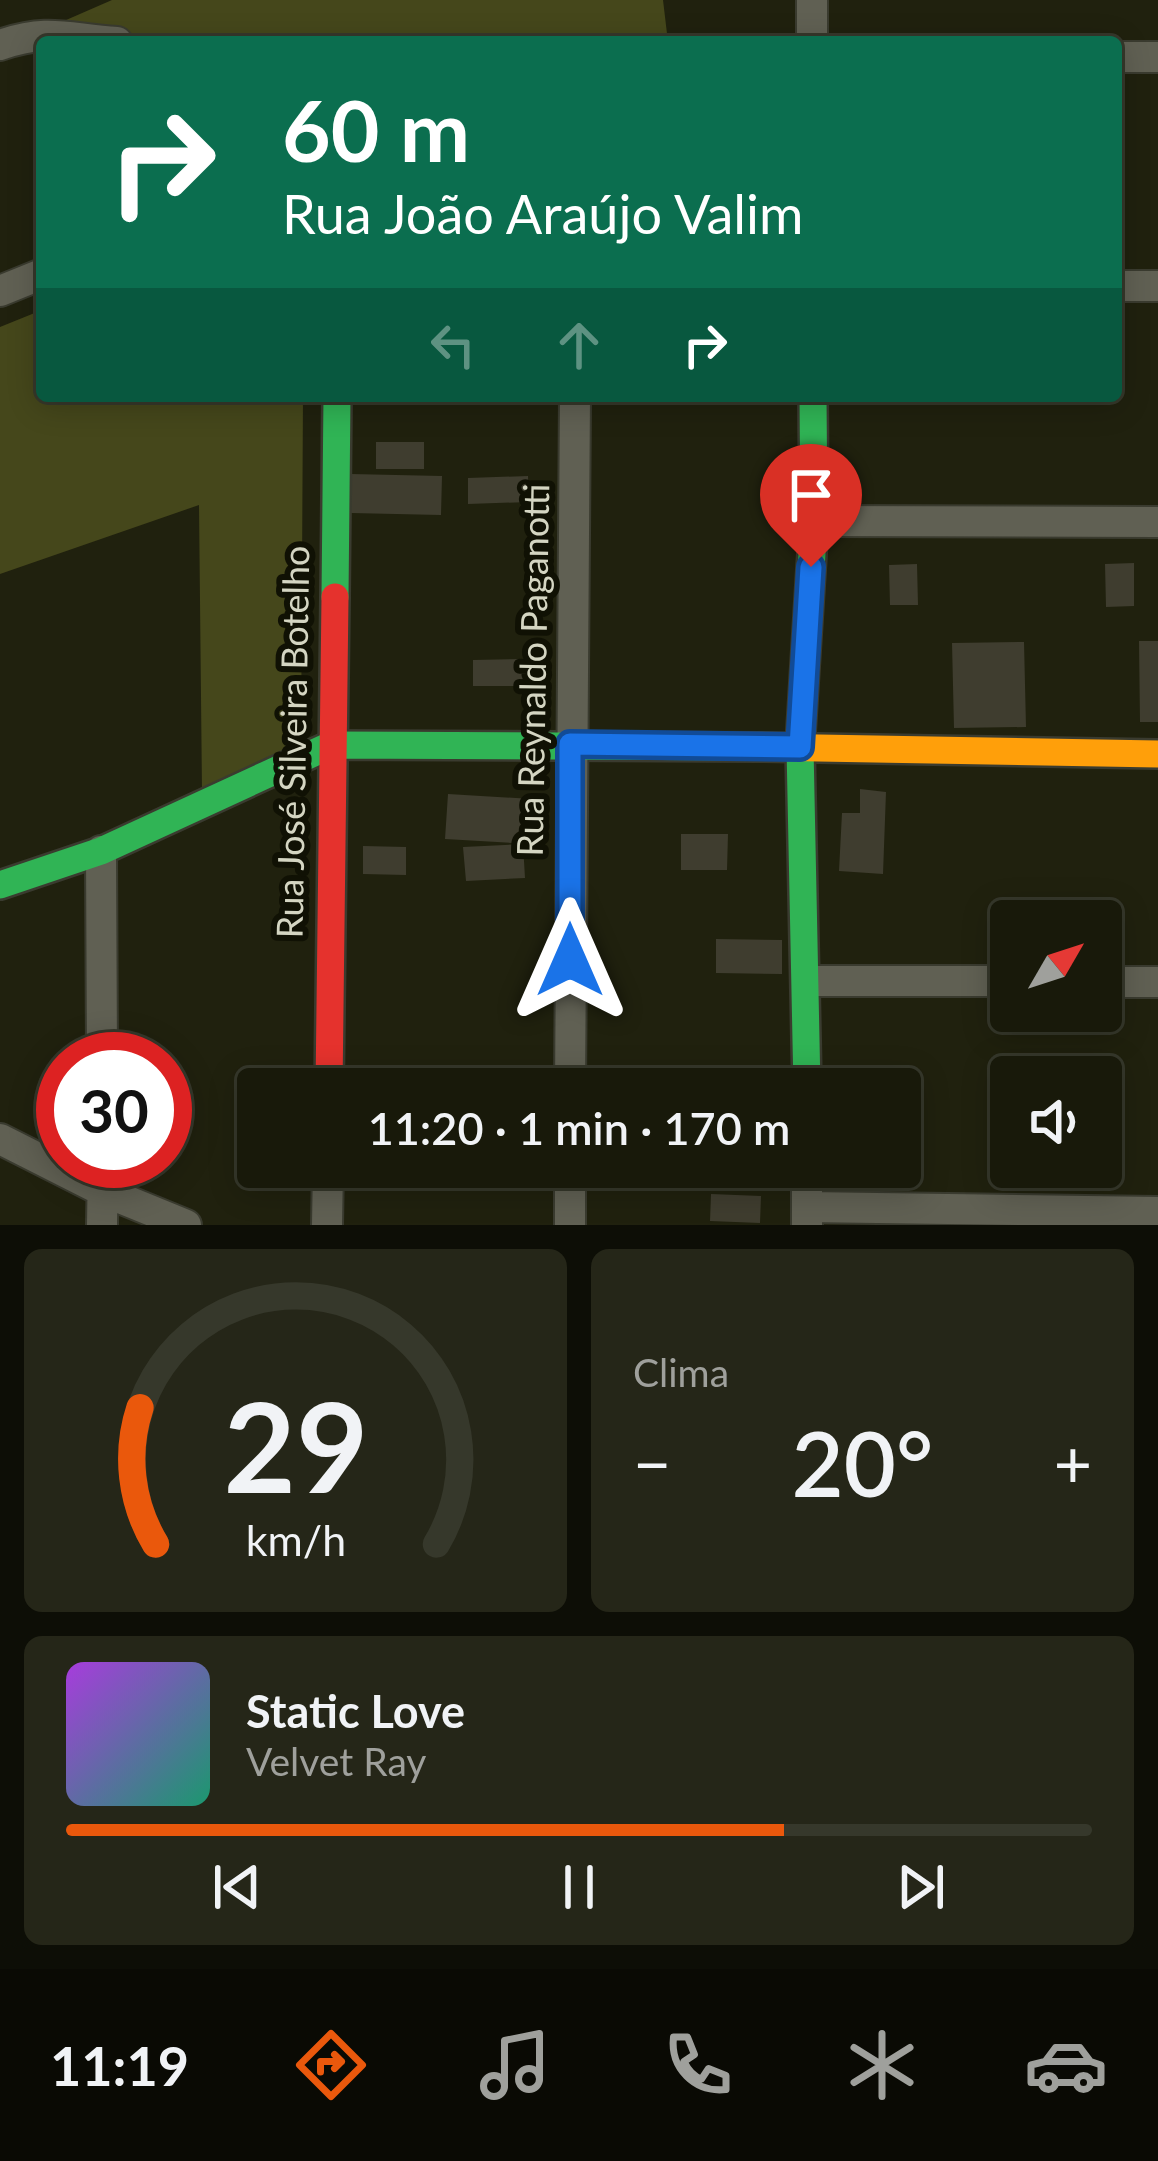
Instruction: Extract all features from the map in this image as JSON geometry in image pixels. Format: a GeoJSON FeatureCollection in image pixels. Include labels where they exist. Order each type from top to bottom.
{"type":"FeatureCollection","features":[{"type":"Feature","properties":{"kind":"street"},"geometry":{"type":"LineString","coordinates":[[812,0],[812,36]]}},
{"type":"Feature","properties":{"kind":"street"},"geometry":{"type":"LineString","coordinates":[[0,45],[34,34],[73,36]]}},
{"type":"Feature","properties":{"kind":"street"},"geometry":{"type":"LineString","coordinates":[[1122,57],[1158,57]]}},
{"type":"Feature","properties":{"kind":"street"},"geometry":{"type":"LineString","coordinates":[[0,291],[36,276]]}},
{"type":"Feature","properties":{"kind":"street"},"geometry":{"type":"LineString","coordinates":[[1122,286],[1158,286]]}},
{"type":"Feature","properties":{"kind":"street","name":"Rua José Silveira Botelho"},"geometry":{"type":"LineString","coordinates":[[328,1068],[337,402]]}},
{"type":"Feature","properties":{"kind":"street","name":"Rua Reynaldo Paganotti"},"geometry":{"type":"LineString","coordinates":[[570,1068],[575,402]]}},
{"type":"Feature","properties":{"kind":"street"},"geometry":{"type":"LineString","coordinates":[[807,1068],[800,747],[814,521],[813,402]]}},
{"type":"Feature","properties":{"kind":"street"},"geometry":{"type":"LineString","coordinates":[[814,521],[1158,522]]}},
{"type":"Feature","properties":{"kind":"street"},"geometry":{"type":"LineString","coordinates":[[0,885],[101,851],[331,745],[570,744],[1158,754]]}},
{"type":"Feature","properties":{"kind":"street"},"geometry":{"type":"LineString","coordinates":[[101,851],[102,1032]]}},
{"type":"Feature","properties":{"kind":"street"},"geometry":{"type":"LineString","coordinates":[[807,981],[990,981]]}},
{"type":"Feature","properties":{"kind":"street"},"geometry":{"type":"LineString","coordinates":[[1122,982],[1158,982]]}},
{"type":"Feature","properties":{"kind":"street"},"geometry":{"type":"LineString","coordinates":[[0,1139],[36,1152]]}},
{"type":"Feature","properties":{"kind":"street"},"geometry":{"type":"LineString","coordinates":[[102,1225],[103,1188]]}},
{"type":"Feature","properties":{"kind":"street"},"geometry":{"type":"LineString","coordinates":[[123,1188],[186,1225]]}},
{"type":"Feature","properties":{"kind":"street"},"geometry":{"type":"LineString","coordinates":[[328,1188],[328,1225]]}},
{"type":"Feature","properties":{"kind":"street"},"geometry":{"type":"LineString","coordinates":[[570,1188],[570,1225]]}},
{"type":"Feature","properties":{"kind":"street"},"geometry":{"type":"LineString","coordinates":[[807,1216],[1158,1213]]}},
{"type":"Feature","properties":{"kind":"green space"},"geometry":{"type":"Polygon","coordinates":[[[112,0],[663,0],[667,36],[91,36],[34,34],[112,0]]]}},
{"type":"Feature","properties":{"kind":"green space"},"geometry":{"type":"Polygon","coordinates":[[[36,312],[36,402],[303,402],[301,751],[202,792],[199,505],[0,574],[0,327],[36,312]]]}},
{"type":"Feature","properties":{"kind":"building"},"geometry":{"type":"Polygon","coordinates":[[[376,442],[424,442],[424,469],[376,469],[376,442]]]}},
{"type":"Feature","properties":{"kind":"building"},"geometry":{"type":"Polygon","coordinates":[[[351,474],[442,476],[441,515],[351,513],[351,474]]]}},
{"type":"Feature","properties":{"kind":"building"},"geometry":{"type":"Polygon","coordinates":[[[528,476],[529,502],[468,504],[468,478],[528,476]]]}},
{"type":"Feature","properties":{"kind":"building"},"geometry":{"type":"Polygon","coordinates":[[[1134,563],[1134,606],[1106,607],[1105,564],[1134,563]]]}},
{"type":"Feature","properties":{"kind":"building"},"geometry":{"type":"Polygon","coordinates":[[[917,564],[918,605],[890,605],[889,565],[917,564]]]}},
{"type":"Feature","properties":{"kind":"building"},"geometry":{"type":"Polygon","coordinates":[[[1139,641],[1158,641],[1158,722],[1140,722],[1139,641]]]}},
{"type":"Feature","properties":{"kind":"building"},"geometry":{"type":"Polygon","coordinates":[[[1024,642],[1026,727],[954,728],[952,643],[1024,642]]]}},
{"type":"Feature","properties":{"kind":"building"},"geometry":{"type":"Polygon","coordinates":[[[526,659],[526,686],[473,686],[473,660],[526,659]]]}},
{"type":"Feature","properties":{"kind":"building"},"geometry":{"type":"Polygon","coordinates":[[[860,789],[886,792],[883,874],[839,871],[842,813],[860,813],[860,789]]]}},
{"type":"Feature","properties":{"kind":"building"},"geometry":{"type":"Polygon","coordinates":[[[448,794],[532,799],[530,844],[445,839],[448,794]]]}},
{"type":"Feature","properties":{"kind":"building"},"geometry":{"type":"Polygon","coordinates":[[[681,834],[728,834],[727,870],[681,870],[681,834]]]}},
{"type":"Feature","properties":{"kind":"building"},"geometry":{"type":"Polygon","coordinates":[[[523,844],[525,878],[466,881],[463,847],[523,844]]]}},
{"type":"Feature","properties":{"kind":"building"},"geometry":{"type":"Polygon","coordinates":[[[363,846],[406,847],[406,875],[363,874],[363,846]]]}},
{"type":"Feature","properties":{"kind":"building"},"geometry":{"type":"Polygon","coordinates":[[[716,939],[782,940],[782,974],[716,973],[716,939]]]}},
{"type":"Feature","properties":{"kind":"building"},"geometry":{"type":"Polygon","coordinates":[[[692,1188],[729,1188],[729,1191],[692,1188]]]}},
{"type":"Feature","properties":{"kind":"building"},"geometry":{"type":"Polygon","coordinates":[[[711,1194],[761,1196],[760,1223],[710,1221],[711,1194]]]}},
{"type":"Feature","properties":{"kind":"traffic: fast"},"geometry":{"type":"LineString","coordinates":[[335,597],[337,402]]}},
{"type":"Feature","properties":{"kind":"traffic: fast"},"geometry":{"type":"LineString","coordinates":[[807,1068],[800,747],[814,521],[813,402]]}},
{"type":"Feature","properties":{"kind":"traffic: fast"},"geometry":{"type":"LineString","coordinates":[[0,885],[101,851],[331,745],[759,747]]}},
{"type":"Feature","properties":{"kind":"traffic: slow"},"geometry":{"type":"LineString","coordinates":[[759,747],[1158,754]]}},
{"type":"Feature","properties":{"kind":"traffic: jam"},"geometry":{"type":"LineString","coordinates":[[329,1068],[335,597]]}},
{"type":"Feature","properties":{"kind":"route"},"geometry":{"type":"LineString","coordinates":[[570,960],[570,744],[800,747],[811,567]]}}]}
